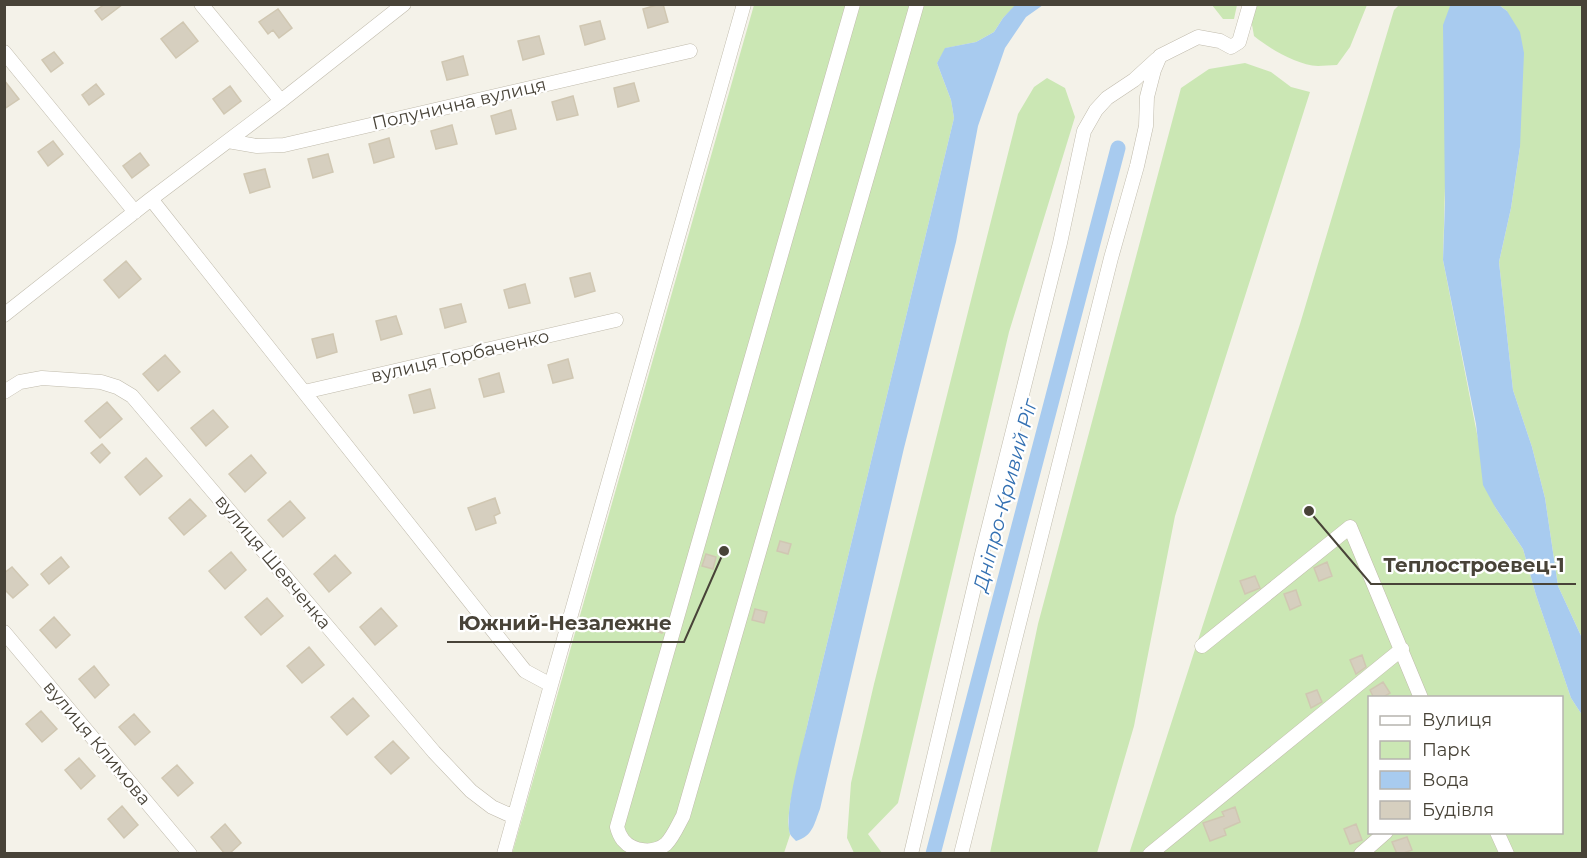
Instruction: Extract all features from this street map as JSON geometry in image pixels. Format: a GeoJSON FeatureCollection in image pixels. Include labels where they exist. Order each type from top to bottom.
{"type":"FeatureCollection","features":[{"type":"Feature","properties":{"kind":"street"},"geometry":{"type":"LineString","coordinates":[[201,4],[281,101]]}},
{"type":"Feature","properties":{"kind":"street"},"geometry":{"type":"LineString","coordinates":[[4,315],[404,4]]}},
{"type":"Feature","properties":{"kind":"street"},"geometry":{"type":"LineString","coordinates":[[504,854],[744,4]]}},
{"type":"Feature","properties":{"kind":"street"},"geometry":{"type":"LineString","coordinates":[[854,4],[617,827],[622,839],[632,847],[645,851],[657,850],[667,843],[683,816],[917,4]]}},
{"type":"Feature","properties":{"kind":"street"},"geometry":{"type":"LineString","coordinates":[[911,854],[982,554],[1060,243],[1084,131],[1096,110],[1107,98],[1134,80],[1160,56],[1198,37],[1220,41],[1231,47],[1239,42],[1250,4]]}},
{"type":"Feature","properties":{"kind":"street","name":"Полунична вулиця"},"geometry":{"type":"LineString","coordinates":[[228,141],[257,146],[284,145],[690,51]]}},
{"type":"Feature","properties":{"kind":"street"},"geometry":{"type":"LineString","coordinates":[[4,52],[135,212]]}},
{"type":"Feature","properties":{"kind":"street"},"geometry":{"type":"LineString","coordinates":[[961,854],[1137,166],[1146,126],[1148,98],[1154,70],[1160,56]]}},
{"type":"Feature","properties":{"kind":"street"},"geometry":{"type":"LineString","coordinates":[[151,199],[525,671],[551,685]]}},
{"type":"Feature","properties":{"kind":"street","name":"вулиця Горбаченко"},"geometry":{"type":"LineString","coordinates":[[304,392],[616,320]]}},
{"type":"Feature","properties":{"kind":"street","name":"вулиця Шевченка"},"geometry":{"type":"LineString","coordinates":[[4,392],[20,382],[42,378],[101,382],[117,387],[132,396],[434,752],[471,791],[492,807],[514,817]]}},
{"type":"Feature","properties":{"kind":"street"},"geometry":{"type":"LineString","coordinates":[[1202,646],[1350,527],[1421,696]]}},
{"type":"Feature","properties":{"kind":"street","name":"вулиця Климова"},"geometry":{"type":"LineString","coordinates":[[4,632],[190,854]]}},
{"type":"Feature","properties":{"kind":"street"},"geometry":{"type":"LineString","coordinates":[[1150,854],[1402,649]]}},
{"type":"Feature","properties":{"kind":"street"},"geometry":{"type":"LineString","coordinates":[[1361,854],[1384,834]]}},
{"type":"Feature","properties":{"kind":"street"},"geometry":{"type":"LineString","coordinates":[[1498,834],[1507,854]]}},
{"type":"Feature","properties":{"kind":"green space"},"geometry":{"type":"Polygon","coordinates":[[[754,5],[1016,5],[1003,18],[994,32],[976,42],[946,48],[937,63],[951,100],[954,118],[808,722],[790,804],[788,822],[790,835],[784,853],[512,854],[754,5]]]}},
{"type":"Feature","properties":{"kind":"green space"},"geometry":{"type":"Polygon","coordinates":[[[1212,5],[1237,5],[1234,19],[1223,19],[1212,5]]]}},
{"type":"Feature","properties":{"kind":"green space"},"geometry":{"type":"Polygon","coordinates":[[[1257,5],[1367,5],[1350,47],[1337,65],[1318,66],[1301,63],[1284,56],[1254,36],[1251,19],[1257,5]]]}},
{"type":"Feature","properties":{"kind":"green space"},"geometry":{"type":"Polygon","coordinates":[[[1399,5],[1452,5],[1450,6],[1443,260],[1479,444],[1495,507],[1523,549],[1571,698],[1582,715],[1582,853],[1129,854],[1300,324],[1394,10],[1399,5]]]}},
{"type":"Feature","properties":{"kind":"green space"},"geometry":{"type":"Polygon","coordinates":[[[1499,5],[1582,5],[1582,638],[1558,586],[1545,498],[1532,447],[1513,390],[1499,262],[1511,208],[1520,147],[1507,11],[1499,5]]]}},
{"type":"Feature","properties":{"kind":"green space"},"geometry":{"type":"Polygon","coordinates":[[[1245,63],[1271,72],[1291,87],[1310,92],[1175,516],[1134,726],[1097,853],[990,853],[1038,624],[1181,88],[1209,69],[1245,63]]]}},
{"type":"Feature","properties":{"kind":"green space"},"geometry":{"type":"Polygon","coordinates":[[[1047,78],[1065,88],[1075,117],[1009,332],[898,803],[868,834],[882,853],[854,853],[847,838],[851,783],[874,684],[1018,114],[1034,87],[1047,78]]]}},
{"type":"Feature","properties":{"kind":"water"},"geometry":{"type":"Polygon","coordinates":[[[1016,4],[1043,5],[1026,17],[1005,48],[978,126],[956,242],[904,448],[820,809],[809,833],[796,841],[790,834],[789,824],[794,779],[954,118],[951,100],[937,63],[945,48],[976,42],[994,32],[1016,4]]]}},
{"type":"Feature","properties":{"kind":"water"},"geometry":{"type":"Polygon","coordinates":[[[1452,5],[1499,5],[1507,11],[1520,32],[1524,53],[1520,147],[1511,208],[1499,262],[1513,390],[1532,447],[1545,498],[1558,586],[1582,638],[1582,715],[1571,698],[1523,549],[1483,485],[1476,424],[1443,260],[1445,202],[1443,25],[1452,5]]]}},
{"type":"Feature","properties":{"kind":"building"},"geometry":{"type":"Polygon","coordinates":[[[105,4],[123,4],[102,20],[95,11],[105,4]]]}},
{"type":"Feature","properties":{"kind":"building"},"geometry":{"type":"Polygon","coordinates":[[[663,4],[668,22],[648,28],[643,9],[663,4]]]}},
{"type":"Feature","properties":{"kind":"building"},"geometry":{"type":"Polygon","coordinates":[[[278,9],[292,28],[279,38],[273,30],[268,34],[259,22],[278,9]]]}},
{"type":"Feature","properties":{"kind":"building"},"geometry":{"type":"Polygon","coordinates":[[[600,21],[605,39],[585,45],[580,26],[600,21]]]}},
{"type":"Feature","properties":{"kind":"building"},"geometry":{"type":"Polygon","coordinates":[[[183,22],[198,41],[176,58],[161,39],[183,22]]]}},
{"type":"Feature","properties":{"kind":"building"},"geometry":{"type":"Polygon","coordinates":[[[539,36],[544,54],[523,60],[518,41],[539,36]]]}},
{"type":"Feature","properties":{"kind":"building"},"geometry":{"type":"Polygon","coordinates":[[[54,52],[63,63],[51,72],[42,60],[54,52]]]}},
{"type":"Feature","properties":{"kind":"building"},"geometry":{"type":"Polygon","coordinates":[[[463,56],[468,75],[447,80],[442,62],[463,56]]]}},
{"type":"Feature","properties":{"kind":"building"},"geometry":{"type":"Polygon","coordinates":[[[4,80],[19,99],[4,109],[4,80]]]}},
{"type":"Feature","properties":{"kind":"building"},"geometry":{"type":"Polygon","coordinates":[[[634,83],[639,101],[618,107],[614,88],[634,83]]]}},
{"type":"Feature","properties":{"kind":"building"},"geometry":{"type":"Polygon","coordinates":[[[96,84],[104,94],[89,105],[82,95],[96,84]]]}},
{"type":"Feature","properties":{"kind":"building"},"geometry":{"type":"Polygon","coordinates":[[[230,86],[241,101],[224,114],[213,99],[230,86]]]}},
{"type":"Feature","properties":{"kind":"building"},"geometry":{"type":"Polygon","coordinates":[[[573,96],[578,115],[557,120],[552,102],[573,96]]]}},
{"type":"Feature","properties":{"kind":"building"},"geometry":{"type":"Polygon","coordinates":[[[511,110],[516,129],[496,134],[491,116],[511,110]]]}},
{"type":"Feature","properties":{"kind":"building"},"geometry":{"type":"Polygon","coordinates":[[[452,125],[457,144],[436,149],[431,131],[452,125]]]}},
{"type":"Feature","properties":{"kind":"building"},"geometry":{"type":"Polygon","coordinates":[[[389,138],[394,157],[374,163],[369,144],[389,138]]]}},
{"type":"Feature","properties":{"kind":"building"},"geometry":{"type":"Polygon","coordinates":[[[53,141],[63,154],[48,166],[38,152],[53,141]]]}},
{"type":"Feature","properties":{"kind":"building"},"geometry":{"type":"Polygon","coordinates":[[[140,153],[149,165],[132,178],[123,166],[140,153]]]}},
{"type":"Feature","properties":{"kind":"building"},"geometry":{"type":"Polygon","coordinates":[[[328,154],[333,172],[313,178],[308,159],[328,154]]]}},
{"type":"Feature","properties":{"kind":"building"},"geometry":{"type":"Polygon","coordinates":[[[265,169],[270,187],[250,193],[244,174],[265,169]]]}},
{"type":"Feature","properties":{"kind":"building"},"geometry":{"type":"Polygon","coordinates":[[[126,261],[141,279],[119,298],[104,280],[126,261]]]}},
{"type":"Feature","properties":{"kind":"building"},"geometry":{"type":"Polygon","coordinates":[[[590,273],[595,291],[575,297],[570,278],[590,273]]]}},
{"type":"Feature","properties":{"kind":"building"},"geometry":{"type":"Polygon","coordinates":[[[525,284],[530,303],[509,308],[504,290],[525,284]]]}},
{"type":"Feature","properties":{"kind":"building"},"geometry":{"type":"Polygon","coordinates":[[[461,304],[466,322],[445,328],[440,309],[461,304]]]}},
{"type":"Feature","properties":{"kind":"building"},"geometry":{"type":"Polygon","coordinates":[[[396,316],[402,334],[381,340],[376,321],[396,316]]]}},
{"type":"Feature","properties":{"kind":"building"},"geometry":{"type":"Polygon","coordinates":[[[333,334],[337,352],[317,358],[312,339],[333,334]]]}},
{"type":"Feature","properties":{"kind":"building"},"geometry":{"type":"Polygon","coordinates":[[[165,355],[180,372],[158,391],[143,374],[165,355]]]}},
{"type":"Feature","properties":{"kind":"building"},"geometry":{"type":"Polygon","coordinates":[[[568,359],[573,378],[553,383],[548,365],[568,359]]]}},
{"type":"Feature","properties":{"kind":"building"},"geometry":{"type":"Polygon","coordinates":[[[499,373],[504,392],[484,397],[479,379],[499,373]]]}},
{"type":"Feature","properties":{"kind":"building"},"geometry":{"type":"Polygon","coordinates":[[[430,389],[435,408],[414,413],[409,395],[430,389]]]}},
{"type":"Feature","properties":{"kind":"building"},"geometry":{"type":"Polygon","coordinates":[[[107,402],[122,419],[100,438],[85,421],[107,402]]]}},
{"type":"Feature","properties":{"kind":"building"},"geometry":{"type":"Polygon","coordinates":[[[213,410],[228,427],[206,446],[191,428],[213,410]]]}},
{"type":"Feature","properties":{"kind":"building"},"geometry":{"type":"Polygon","coordinates":[[[102,444],[110,453],[100,463],[91,453],[102,444]]]}},
{"type":"Feature","properties":{"kind":"building"},"geometry":{"type":"Polygon","coordinates":[[[251,455],[266,473],[245,492],[229,474],[251,455]]]}},
{"type":"Feature","properties":{"kind":"building"},"geometry":{"type":"Polygon","coordinates":[[[146,458],[162,476],[140,495],[125,477],[146,458]]]}},
{"type":"Feature","properties":{"kind":"building"},"geometry":{"type":"Polygon","coordinates":[[[495,498],[500,513],[494,516],[496,523],[476,530],[468,508],[495,498]]]}},
{"type":"Feature","properties":{"kind":"building"},"geometry":{"type":"Polygon","coordinates":[[[190,499],[206,516],[184,535],[169,518],[190,499]]]}},
{"type":"Feature","properties":{"kind":"building"},"geometry":{"type":"Polygon","coordinates":[[[290,501],[305,518],[283,537],[268,520],[290,501]]]}},
{"type":"Feature","properties":{"kind":"building"},"geometry":{"type":"Polygon","coordinates":[[[780,541],[791,544],[788,554],[777,551],[780,541]]]}},
{"type":"Feature","properties":{"kind":"building"},"geometry":{"type":"Polygon","coordinates":[[[231,552],[246,570],[225,589],[209,571],[231,552]]]}},
{"type":"Feature","properties":{"kind":"building"},"geometry":{"type":"Polygon","coordinates":[[[706,554],[716,557],[713,569],[702,566],[706,554]]]}},
{"type":"Feature","properties":{"kind":"building"},"geometry":{"type":"Polygon","coordinates":[[[335,555],[351,573],[329,592],[314,574],[335,555]]]}},
{"type":"Feature","properties":{"kind":"building"},"geometry":{"type":"Polygon","coordinates":[[[61,557],[69,567],[49,584],[41,574],[61,557]]]}},
{"type":"Feature","properties":{"kind":"building"},"geometry":{"type":"Polygon","coordinates":[[[1327,562],[1332,576],[1319,581],[1314,568],[1327,562]]]}},
{"type":"Feature","properties":{"kind":"building"},"geometry":{"type":"Polygon","coordinates":[[[12,567],[28,585],[13,598],[4,589],[4,573],[12,567]]]}},
{"type":"Feature","properties":{"kind":"building"},"geometry":{"type":"Polygon","coordinates":[[[1255,576],[1260,588],[1245,594],[1240,581],[1255,576]]]}},
{"type":"Feature","properties":{"kind":"building"},"geometry":{"type":"Polygon","coordinates":[[[1296,590],[1301,605],[1290,610],[1284,594],[1296,590]]]}},
{"type":"Feature","properties":{"kind":"building"},"geometry":{"type":"Polygon","coordinates":[[[267,598],[283,616],[261,635],[245,617],[267,598]]]}},
{"type":"Feature","properties":{"kind":"building"},"geometry":{"type":"Polygon","coordinates":[[[381,608],[397,626],[375,645],[360,627],[381,608]]]}},
{"type":"Feature","properties":{"kind":"building"},"geometry":{"type":"Polygon","coordinates":[[[755,609],[767,612],[764,623],[752,620],[755,609]]]}},
{"type":"Feature","properties":{"kind":"building"},"geometry":{"type":"Polygon","coordinates":[[[54,617],[70,635],[56,648],[40,630],[54,617]]]}},
{"type":"Feature","properties":{"kind":"building"},"geometry":{"type":"Polygon","coordinates":[[[653,618],[666,622],[662,633],[649,629],[653,618]]]}},
{"type":"Feature","properties":{"kind":"building"},"geometry":{"type":"Polygon","coordinates":[[[309,647],[324,665],[302,683],[287,666],[309,647]]]}},
{"type":"Feature","properties":{"kind":"building"},"geometry":{"type":"Polygon","coordinates":[[[1362,655],[1366,667],[1356,674],[1350,660],[1362,655]]]}},
{"type":"Feature","properties":{"kind":"building"},"geometry":{"type":"Polygon","coordinates":[[[94,666],[109,685],[95,698],[79,679],[94,666]]]}},
{"type":"Feature","properties":{"kind":"building"},"geometry":{"type":"Polygon","coordinates":[[[1383,682],[1390,693],[1385,696],[1373,696],[1370,690],[1383,682]]]}},
{"type":"Feature","properties":{"kind":"building"},"geometry":{"type":"Polygon","coordinates":[[[1317,690],[1322,702],[1311,708],[1306,694],[1317,690]]]}},
{"type":"Feature","properties":{"kind":"building"},"geometry":{"type":"Polygon","coordinates":[[[353,698],[369,716],[347,735],[331,717],[353,698]]]}},
{"type":"Feature","properties":{"kind":"building"},"geometry":{"type":"Polygon","coordinates":[[[41,711],[57,729],[42,742],[26,724],[41,711]]]}},
{"type":"Feature","properties":{"kind":"building"},"geometry":{"type":"Polygon","coordinates":[[[134,714],[150,732],[135,745],[119,727],[134,714]]]}},
{"type":"Feature","properties":{"kind":"building"},"geometry":{"type":"Polygon","coordinates":[[[393,741],[409,758],[391,774],[375,757],[393,741]]]}},
{"type":"Feature","properties":{"kind":"building"},"geometry":{"type":"Polygon","coordinates":[[[79,758],[95,776],[81,789],[65,770],[79,758]]]}},
{"type":"Feature","properties":{"kind":"building"},"geometry":{"type":"Polygon","coordinates":[[[177,765],[193,783],[178,796],[162,778],[177,765]]]}},
{"type":"Feature","properties":{"kind":"building"},"geometry":{"type":"Polygon","coordinates":[[[122,806],[138,825],[124,838],[108,819],[122,806]]]}},
{"type":"Feature","properties":{"kind":"building"},"geometry":{"type":"Polygon","coordinates":[[[1235,807],[1240,822],[1224,829],[1226,835],[1210,841],[1203,823],[1224,816],[1222,812],[1235,807]]]}},
{"type":"Feature","properties":{"kind":"building"},"geometry":{"type":"Polygon","coordinates":[[[225,824],[241,843],[229,854],[225,854],[211,837],[225,824]]]}},
{"type":"Feature","properties":{"kind":"building"},"geometry":{"type":"Polygon","coordinates":[[[1356,824],[1362,840],[1350,844],[1344,829],[1356,824]]]}},
{"type":"Feature","properties":{"kind":"building"},"geometry":{"type":"Polygon","coordinates":[[[1407,837],[1412,850],[1397,854],[1392,842],[1407,837]]]}},
{"type":"Feature","properties":{"kind":"waterway","name":"Дніпро-Кривий Ріг"},"geometry":{"type":"LineString","coordinates":[[933,854],[1118,148]]}},
{"type":"Feature","properties":{"kind":"place","name":"Теплостроевец-1"},"geometry":{"type":"Point","coordinates":[1309,511]}},
{"type":"Feature","properties":{"kind":"place","name":"Южний-Незалежне"},"geometry":{"type":"Point","coordinates":[724,551]}}]}
